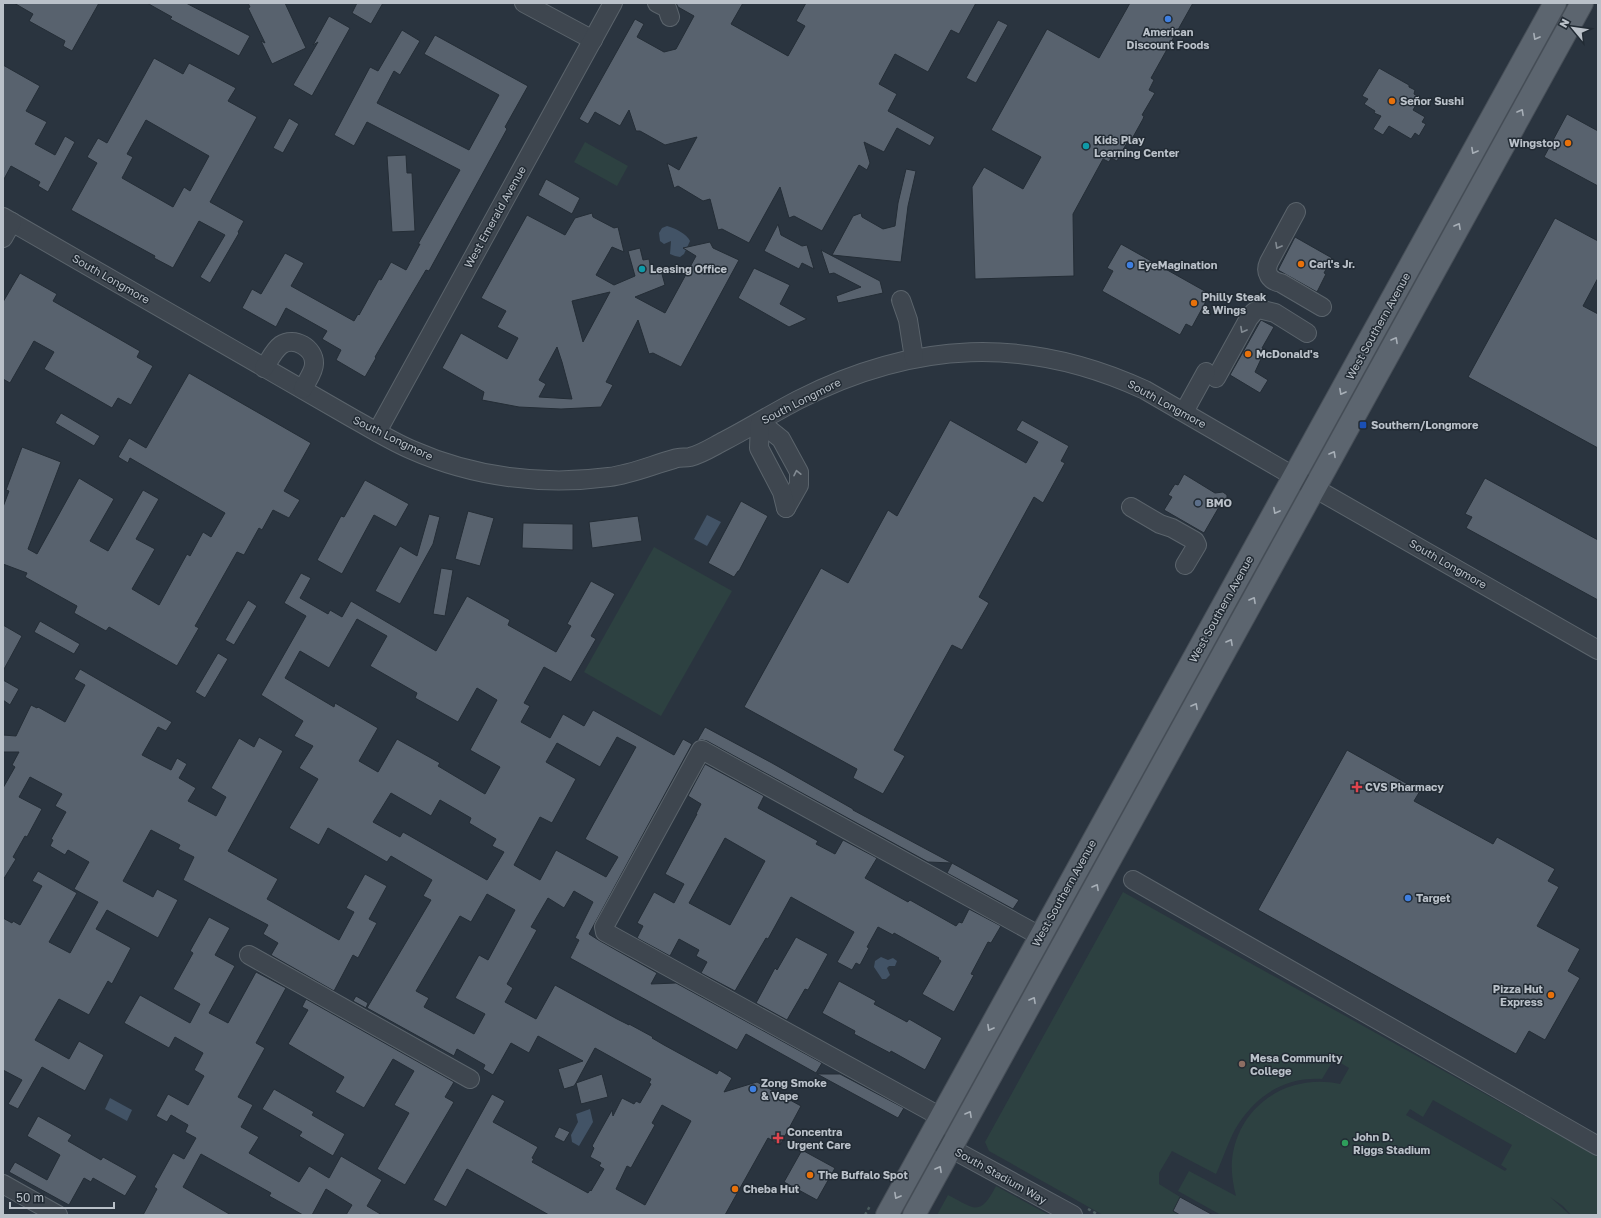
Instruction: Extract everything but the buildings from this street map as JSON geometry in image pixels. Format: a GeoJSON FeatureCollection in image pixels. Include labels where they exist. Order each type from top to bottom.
{"type":"FeatureCollection","features":[{"type":"Feature","properties":{"kind":"main road","name":"West Southern Avenue"},"geometry":{"type":"LineString","coordinates":[[887,1215],[1555,3]]}},
{"type":"Feature","properties":{"kind":"main road","name":"West Southern Avenue"},"geometry":{"type":"LineString","coordinates":[[914,1215],[1125,835],[1314,488],[1582,3]]}},
{"type":"Feature","properties":{"kind":"main road"},"geometry":{"type":"LineString","coordinates":[[1125,835],[1118,820],[1177,710],[1177,690]]}},
{"type":"Feature","properties":{"kind":"street"},"geometry":{"type":"LineString","coordinates":[[524,3],[593,40]]}},
{"type":"Feature","properties":{"kind":"street","name":"West Emerald Avenue"},"geometry":{"type":"LineString","coordinates":[[377,432],[613,3]]}},
{"type":"Feature","properties":{"kind":"street"},"geometry":{"type":"LineString","coordinates":[[657,3],[667,8],[670,17]]}},
{"type":"Feature","properties":{"kind":"street"},"geometry":{"type":"LineString","coordinates":[[1296,212],[1269,262],[1267,273],[1273,281],[1284,284],[1322,308]]}},
{"type":"Feature","properties":{"kind":"street"},"geometry":{"type":"LineString","coordinates":[[3,238],[8,220]]}},
{"type":"Feature","properties":{"kind":"street","name":"South Longmore"},"geometry":{"type":"LineString","coordinates":[[8,220],[264,368],[377,432],[412,450],[461,467],[508,476],[559,481],[608,477],[629,473],[677,458],[690,457],[796,402],[847,378],[889,364],[914,358],[930,355],[980,351],[1026,354],[1076,365],[1127,381],[1146,390],[1598,650]]}},
{"type":"Feature","properties":{"kind":"street"},"geometry":{"type":"LineString","coordinates":[[901,300],[908,320],[914,358]]}},
{"type":"Feature","properties":{"kind":"street"},"geometry":{"type":"LineString","coordinates":[[1184,412],[1254,312],[1259,309],[1275,313],[1308,333]]}},
{"type":"Feature","properties":{"kind":"street"},"geometry":{"type":"LineString","coordinates":[[264,368],[280,346],[289,341],[297,342],[306,347],[311,351],[314,357],[314,366],[303,390]]}},
{"type":"Feature","properties":{"kind":"street"},"geometry":{"type":"LineString","coordinates":[[1131,507],[1160,524],[1172,528],[1195,541],[1191,554]]}},
{"type":"Feature","properties":{"kind":"street"},"geometry":{"type":"LineString","coordinates":[[941,1117],[605,932],[604,927],[619,899],[702,750],[1040,936]]}},
{"type":"Feature","properties":{"kind":"street"},"geometry":{"type":"LineString","coordinates":[[1133,880],[1598,1146]]}},
{"type":"Feature","properties":{"kind":"street"},"geometry":{"type":"LineString","coordinates":[[249,955],[470,1079]]}},
{"type":"Feature","properties":{"kind":"street","name":"South Stadium Way"},"geometry":{"type":"LineString","coordinates":[[930,1137],[1073,1215]]}},
{"type":"Feature","properties":{"kind":"street"},"geometry":{"type":"LineString","coordinates":[[3,1184],[58,1215]]}},
{"type":"Feature","properties":{"kind":"green space"},"geometry":{"type":"Polygon","coordinates":[[[585,142],[628,166],[617,186],[574,162],[585,142]]]}},
{"type":"Feature","properties":{"kind":"green space"},"geometry":{"type":"Polygon","coordinates":[[[654,547],[732,591],[661,716],[584,672],[654,547]]]}},
{"type":"Feature","properties":{"kind":"green space","name":"Mesa Community College"},"geometry":{"type":"Polygon","coordinates":[[[1123,892],[1598,1157],[1598,1215],[1571,1215],[1563,1206],[1550,1197],[1570,1215],[1221,1215],[1178,1191],[1189,1171],[1236,1196],[1232,1178],[1232,1160],[1236,1140],[1244,1123],[1255,1109],[1269,1097],[1285,1089],[1302,1084],[1321,1082],[1340,1084],[1349,1068],[1334,1059],[1322,1079],[1309,1079],[1286,1084],[1265,1095],[1255,1103],[1236,1128],[1216,1174],[1172,1151],[1159,1173],[1159,1184],[1180,1197],[1173,1211],[1180,1215],[1103,1215],[989,1151],[985,1142],[1123,892]],[[1433,1100],[1423,1117],[1410,1109],[1406,1115],[1505,1171],[1507,1169],[1501,1165],[1512,1145],[1433,1100]]]}},
{"type":"Feature","properties":{"kind":"green space"},"geometry":{"type":"Polygon","coordinates":[[[996,1186],[1049,1215],[937,1215],[948,1195],[965,1204],[976,1207],[981,1206],[986,1202],[996,1186]]]}},
{"type":"Feature","properties":{"kind":"water"},"geometry":{"type":"Polygon","coordinates":[[[667,226],[674,228],[686,236],[690,241],[684,254],[680,257],[670,254],[671,241],[664,244],[660,241],[659,233],[662,228],[667,226]]]}},
{"type":"Feature","properties":{"kind":"water"},"geometry":{"type":"Polygon","coordinates":[[[707,515],[721,522],[707,546],[694,539],[707,515]]]}},
{"type":"Feature","properties":{"kind":"water"},"geometry":{"type":"Polygon","coordinates":[[[881,957],[888,960],[893,958],[897,961],[895,966],[889,966],[887,968],[890,975],[886,979],[882,979],[874,967],[875,961],[881,957]]]}},
{"type":"Feature","properties":{"kind":"water"},"geometry":{"type":"Polygon","coordinates":[[[110,1098],[132,1110],[127,1121],[105,1109],[110,1098]]]}},
{"type":"Feature","properties":{"kind":"water"},"geometry":{"type":"Polygon","coordinates":[[[590,1109],[593,1122],[579,1146],[572,1142],[571,1135],[578,1122],[576,1114],[590,1109]]]}},
{"type":"Feature","properties":{"kind":"place","name":"American Discount Foods"},"geometry":{"type":"Point","coordinates":[1168,19]}},
{"type":"Feature","properties":{"kind":"place","name":"Señor Sushi"},"geometry":{"type":"Point","coordinates":[1392,101]}},
{"type":"Feature","properties":{"kind":"place","name":"Wingstop"},"geometry":{"type":"Point","coordinates":[1568,143]}},
{"type":"Feature","properties":{"kind":"place","name":"Kids Play Learning Center"},"geometry":{"type":"Point","coordinates":[1086,146]}},
{"type":"Feature","properties":{"kind":"place","name":"Carl's Jr."},"geometry":{"type":"Point","coordinates":[1301,264]}},
{"type":"Feature","properties":{"kind":"place","name":"EyeMagination"},"geometry":{"type":"Point","coordinates":[1130,265]}},
{"type":"Feature","properties":{"kind":"place","name":"Leasing Office"},"geometry":{"type":"Point","coordinates":[642,269]}},
{"type":"Feature","properties":{"kind":"place","name":"Philly Steak & Wings"},"geometry":{"type":"Point","coordinates":[1194,303]}},
{"type":"Feature","properties":{"kind":"place","name":"McDonald's"},"geometry":{"type":"Point","coordinates":[1248,354]}},
{"type":"Feature","properties":{"kind":"place","name":"Southern/Longmore"},"geometry":{"type":"Point","coordinates":[1363,425]}},
{"type":"Feature","properties":{"kind":"place","name":"BMO"},"geometry":{"type":"Point","coordinates":[1198,503]}},
{"type":"Feature","properties":{"kind":"place","name":"CVS Pharmacy"},"geometry":{"type":"Point","coordinates":[1357,787]}},
{"type":"Feature","properties":{"kind":"place","name":"Target"},"geometry":{"type":"Point","coordinates":[1408,898]}},
{"type":"Feature","properties":{"kind":"place","name":"Pizza Hut Express"},"geometry":{"type":"Point","coordinates":[1551,995]}},
{"type":"Feature","properties":{"kind":"place","name":"Mesa Community College"},"geometry":{"type":"Point","coordinates":[1242,1064]}},
{"type":"Feature","properties":{"kind":"place","name":"Zong Smoke & Vape"},"geometry":{"type":"Point","coordinates":[753,1089]}},
{"type":"Feature","properties":{"kind":"place","name":"Concentra Urgent Care"},"geometry":{"type":"Point","coordinates":[778,1138]}},
{"type":"Feature","properties":{"kind":"place","name":"John D. Riggs Stadium"},"geometry":{"type":"Point","coordinates":[1345,1143]}},
{"type":"Feature","properties":{"kind":"place","name":"The Buffalo Spot"},"geometry":{"type":"Point","coordinates":[810,1175]}},
{"type":"Feature","properties":{"kind":"place","name":"Cheba Hut"},"geometry":{"type":"Point","coordinates":[735,1189]}}]}
